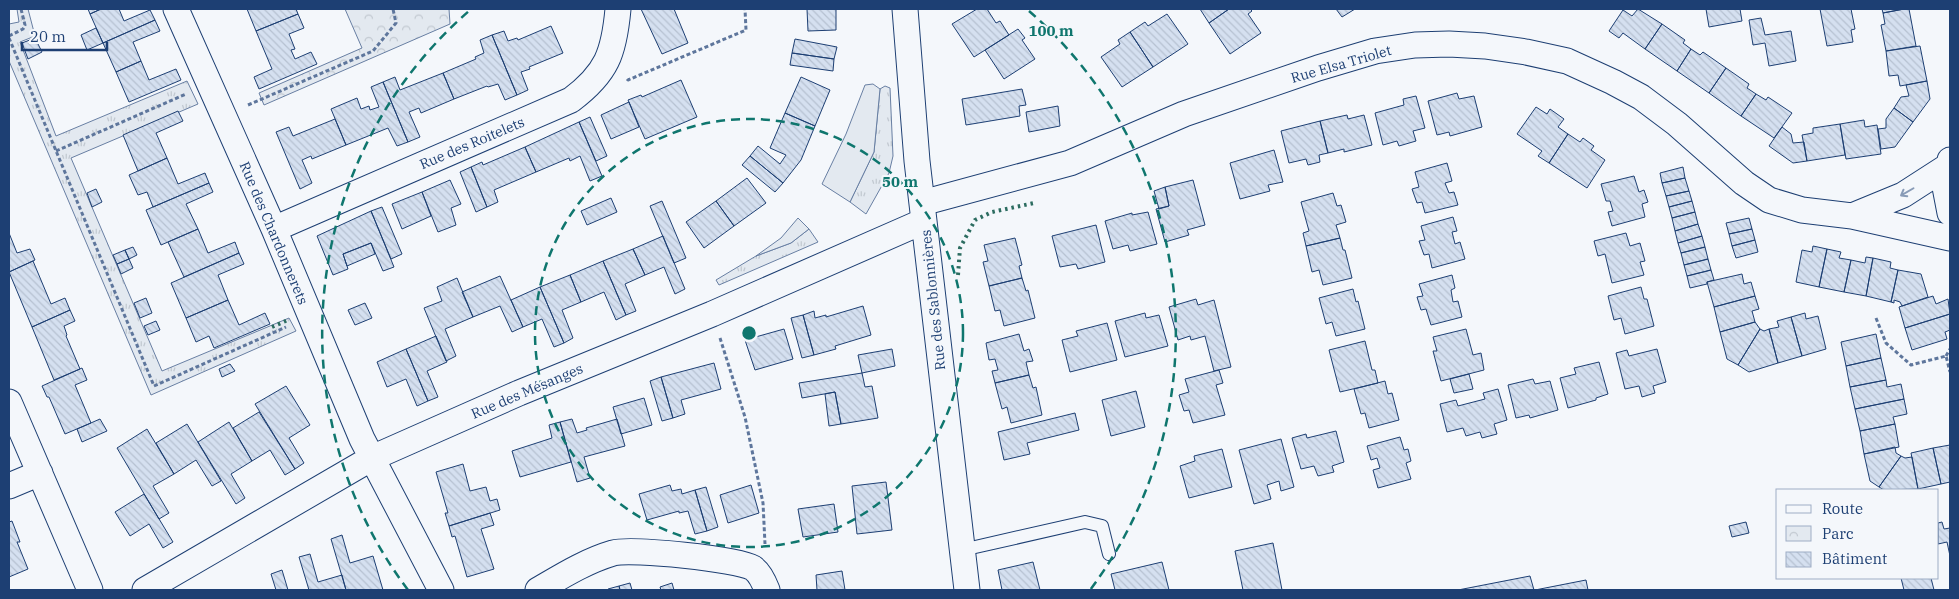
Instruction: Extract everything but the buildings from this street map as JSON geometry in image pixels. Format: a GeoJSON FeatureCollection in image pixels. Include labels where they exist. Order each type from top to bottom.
{"type":"FeatureCollection","features":[{"type":"Feature","properties":{"kind":"street","name":"Rue des Chardonnerets"},"geometry":{"type":"LineString","coordinates":[[176,9],[274,229],[362,439],[440,590]]}},
{"type":"Feature","properties":{"kind":"street","name":"Rue des Roitelets"},"geometry":{"type":"LineString","coordinates":[[274,229],[570,100],[596,80],[607,63],[616,34],[618,9]]}},
{"type":"Feature","properties":{"kind":"street","name":"Rue des Sablonnières"},"geometry":{"type":"LineString","coordinates":[[905,9],[917,161],[967,590]]}},
{"type":"Feature","properties":{"kind":"street","name":"Rue Elsa Triolet"},"geometry":{"type":"LineString","coordinates":[[923,212],[1070,163],[1184,114],[1318,68],[1375,52],[1415,45],[1449,44],[1485,46],[1526,52],[1567,62],[1641,97],[1678,124],[1744,184],[1769,200],[1802,210],[1852,216],[1950,238]]}},
{"type":"Feature","properties":{"kind":"street","name":"Rue Elsa Triolet"},"geometry":{"type":"LineString","coordinates":[[1852,216],[1903,195],[1949,163]]}},
{"type":"Feature","properties":{"kind":"street"},"geometry":{"type":"LineString","coordinates":[[1949,163],[1945,187],[1950,213]]}},
{"type":"Feature","properties":{"kind":"street","name":"Rue des Mésanges"},"geometry":{"type":"LineString","coordinates":[[145,590],[372,458],[519,393],[712,314],[923,212]]}},
{"type":"Feature","properties":{"kind":"street"},"geometry":{"type":"LineString","coordinates":[[9,402],[90,590]]}},
{"type":"Feature","properties":{"kind":"street"},"geometry":{"type":"LineString","coordinates":[[9,486],[40,473]]}},
{"type":"Feature","properties":{"kind":"street"},"geometry":{"type":"LineString","coordinates":[[538,590],[578,567],[615,552],[659,552],[743,565],[763,582]]}},
{"type":"Feature","properties":{"kind":"lane"},"geometry":{"type":"LineString","coordinates":[[962,550],[1085,522],[1102,526],[1109,554]]}},
{"type":"Feature","properties":{"kind":"path"},"geometry":{"type":"LineString","coordinates":[[21,9],[25,25],[23,29],[9,37],[154,386],[310,316]]}},
{"type":"Feature","properties":{"kind":"path"},"geometry":{"type":"LineString","coordinates":[[222,115],[262,100],[373,50],[396,24],[393,9]]}},
{"type":"Feature","properties":{"kind":"path"},"geometry":{"type":"LineString","coordinates":[[622,75],[628,80],[746,30],[745,9]]}},
{"type":"Feature","properties":{"kind":"path"},"geometry":{"type":"LineString","coordinates":[[56,151],[209,84]]}},
{"type":"Feature","properties":{"kind":"path"},"geometry":{"type":"LineString","coordinates":[[712,314],[745,417],[763,503],[766,535],[763,582]]}},
{"type":"Feature","properties":{"kind":"path"},"geometry":{"type":"LineString","coordinates":[[1876,318],[1886,343],[1911,365],[1946,356]]}},
{"type":"Feature","properties":{"kind":"path"},"geometry":{"type":"LineString","coordinates":[[1950,349],[1946,356],[1950,372]]}},
{"type":"Feature","properties":{"kind":"green space"},"geometry":{"type":"Polygon","coordinates":[[[17,9],[28,9],[35,36],[20,42],[56,136],[187,81],[198,104],[71,158],[162,371],[289,318],[296,331],[151,395],[9,61],[9,24],[19,22],[17,9]]]}},
{"type":"Feature","properties":{"kind":"green space"},"geometry":{"type":"Polygon","coordinates":[[[345,9],[449,9],[450,24],[264,105],[259,93],[362,48],[345,9]]]}},
{"type":"Feature","properties":{"kind":"green space"},"geometry":{"type":"Polygon","coordinates":[[[873,84],[880,89],[874,152],[850,202],[822,184],[846,134],[865,85],[873,84]]]}},
{"type":"Feature","properties":{"kind":"green space"},"geometry":{"type":"Polygon","coordinates":[[[885,86],[890,88],[893,156],[889,173],[866,214],[850,202],[874,152],[880,89],[885,86]]]}},
{"type":"Feature","properties":{"kind":"green space"},"geometry":{"type":"Polygon","coordinates":[[[798,218],[809,229],[791,243],[756,256],[781,238],[798,218]]]}},
{"type":"Feature","properties":{"kind":"green space"},"geometry":{"type":"Polygon","coordinates":[[[809,229],[818,242],[719,285],[716,280],[756,256],[791,243],[809,229]]]}},
{"type":"Feature","properties":{"kind":"hedge"},"geometry":{"type":"LineString","coordinates":[[958,275],[960,248],[975,220],[992,212],[1034,203]]}},
{"type":"Feature","properties":{"kind":"hedge"},"geometry":{"type":"LineString","coordinates":[[272,327],[288,320]]}}]}
